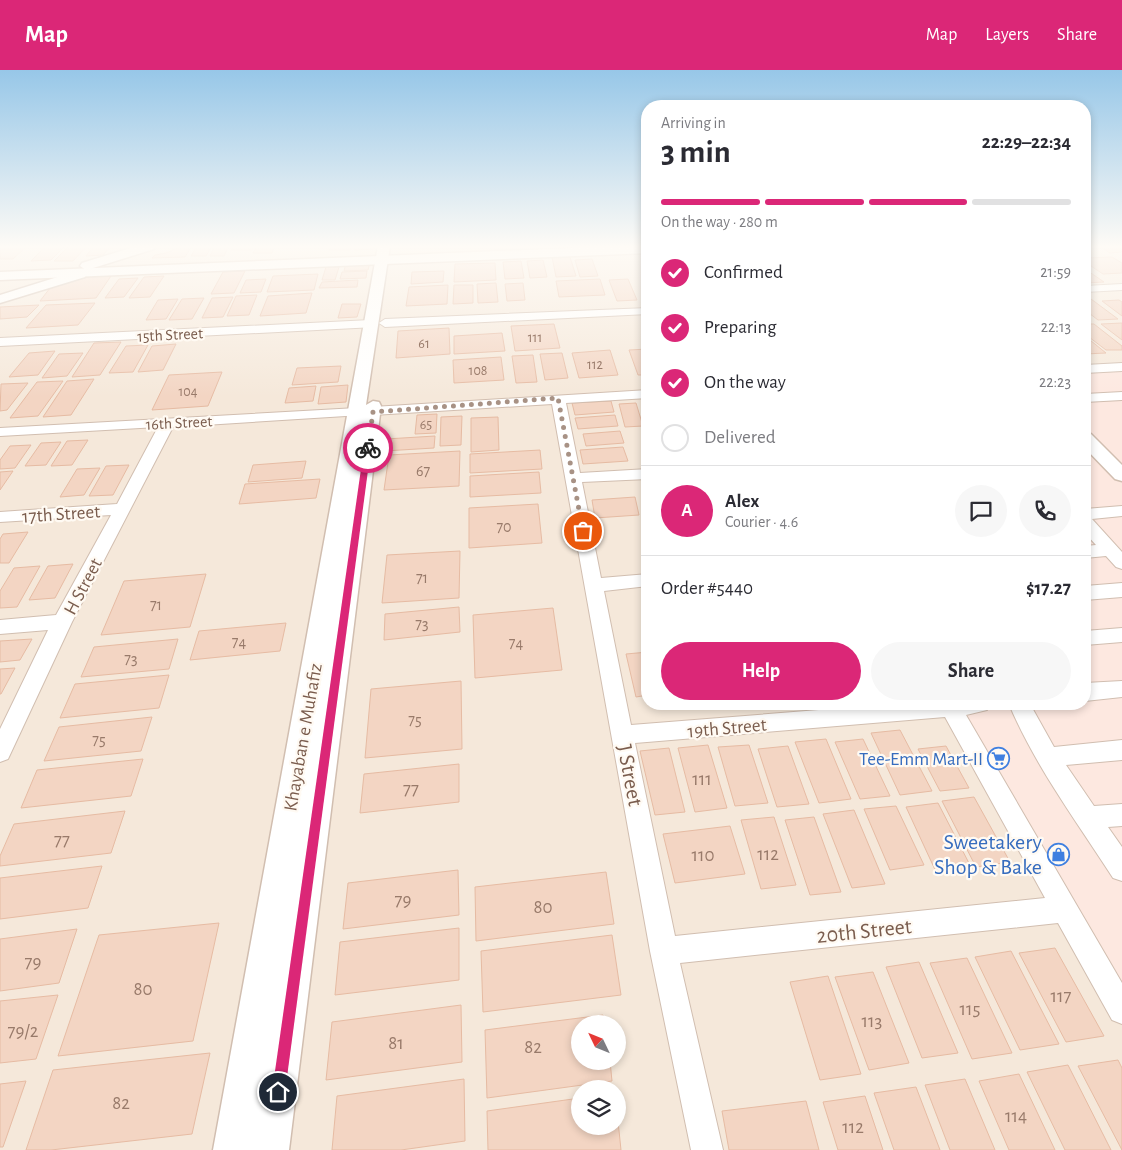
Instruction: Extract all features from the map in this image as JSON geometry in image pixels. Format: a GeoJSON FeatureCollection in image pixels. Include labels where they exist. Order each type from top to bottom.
{"type":"FeatureCollection","features":[{"type":"Feature","properties":{"kind":"street","name":"Khayaban e Muhafiz"},"geometry":{"type":"LineString","coordinates":[[232,1150],[356,473],[382,296]]}},
{"type":"Feature","properties":{"kind":"street","name":"15th Street"},"geometry":{"type":"LineString","coordinates":[[0,342],[641,311]]}},
{"type":"Feature","properties":{"kind":"street"},"geometry":{"type":"LineString","coordinates":[[1091,369],[1122,367]]}},
{"type":"Feature","properties":{"kind":"street","name":"16th Street"},"geometry":{"type":"LineString","coordinates":[[0,432],[641,394]]}},
{"type":"Feature","properties":{"kind":"street"},"geometry":{"type":"LineString","coordinates":[[1091,398],[1122,396]]}},
{"type":"Feature","properties":{"kind":"street","name":"J Street"},"geometry":{"type":"LineString","coordinates":[[558,398],[664,951],[707,1150]]}},
{"type":"Feature","properties":{"kind":"street","name":"H Street"},"geometry":{"type":"LineString","coordinates":[[0,752],[62,622],[168,423]]}},
{"type":"Feature","properties":{"kind":"street"},"geometry":{"type":"LineString","coordinates":[[1091,430],[1122,458]]}},
{"type":"Feature","properties":{"kind":"street"},"geometry":{"type":"LineString","coordinates":[[1091,444],[1122,474]]}},
{"type":"Feature","properties":{"kind":"street"},"geometry":{"type":"LineString","coordinates":[[270,1150],[356,473]]}},
{"type":"Feature","properties":{"kind":"street"},"geometry":{"type":"LineString","coordinates":[[573,478],[641,474]]}},
{"type":"Feature","properties":{"kind":"street","name":"17th Street"},"geometry":{"type":"LineString","coordinates":[[0,517],[122,509]]}},
{"type":"Feature","properties":{"kind":"street"},"geometry":{"type":"LineString","coordinates":[[1091,514],[1122,511]]}},
{"type":"Feature","properties":{"kind":"street"},"geometry":{"type":"LineString","coordinates":[[1091,529],[1116,557]]}},
{"type":"Feature","properties":{"kind":"street"},"geometry":{"type":"LineString","coordinates":[[1091,553],[1116,557]]}},
{"type":"Feature","properties":{"kind":"street"},"geometry":{"type":"LineString","coordinates":[[594,585],[641,581]]}},
{"type":"Feature","properties":{"kind":"street"},"geometry":{"type":"LineString","coordinates":[[1091,593],[1122,590]]}},
{"type":"Feature","properties":{"kind":"street"},"geometry":{"type":"LineString","coordinates":[[0,627],[62,622]]}},
{"type":"Feature","properties":{"kind":"street"},"geometry":{"type":"LineString","coordinates":[[1091,638],[1122,635]]}},
{"type":"Feature","properties":{"kind":"street"},"geometry":{"type":"LineString","coordinates":[[1091,692],[1122,689]]}},
{"type":"Feature","properties":{"kind":"street","name":"19th Street"},"geometry":{"type":"LineString","coordinates":[[623,735],[905,710]]}},
{"type":"Feature","properties":{"kind":"street"},"geometry":{"type":"LineString","coordinates":[[952,710],[1064,909],[1119,1000]]}},
{"type":"Feature","properties":{"kind":"street"},"geometry":{"type":"LineString","coordinates":[[1022,710],[1048,757],[1122,869]]}},
{"type":"Feature","properties":{"kind":"street"},"geometry":{"type":"LineString","coordinates":[[1048,757],[1122,750]]}},
{"type":"Feature","properties":{"kind":"street"},"geometry":{"type":"LineString","coordinates":[[1087,818],[1122,815]]}},
{"type":"Feature","properties":{"kind":"street","name":"20th Street"},"geometry":{"type":"LineString","coordinates":[[664,951],[1064,909]]}},
{"type":"Feature","properties":{"kind":"shaded area"},"geometry":{"type":"Polygon","coordinates":[[[0,296],[641,296],[641,710],[1091,710],[1091,296],[1122,296],[1122,1150],[0,1150],[0,296]]]}},
{"type":"Feature","properties":{"kind":"shaded area"},"geometry":{"type":"Polygon","coordinates":[[[1122,369],[1122,987],[961,710],[1091,710],[1091,372],[1122,369]]]}},
{"type":"Feature","properties":{"kind":"building"},"geometry":{"type":"Polygon","coordinates":[[[44,296],[97,296],[96,298],[40,301],[44,296]]]}},
{"type":"Feature","properties":{"kind":"building"},"geometry":{"type":"Polygon","coordinates":[[[106,296],[124,296],[124,297],[105,298],[106,296]]]}},
{"type":"Feature","properties":{"kind":"building"},"geometry":{"type":"Polygon","coordinates":[[[130,296],[150,296],[150,297],[129,298],[130,296]]]}},
{"type":"Feature","properties":{"kind":"building"},"geometry":{"type":"Polygon","coordinates":[[[236,296],[256,296],[249,315],[227,316],[236,296]]]}},
{"type":"Feature","properties":{"kind":"building"},"geometry":{"type":"Polygon","coordinates":[[[268,296],[311,296],[306,313],[260,316],[268,296]]]}},
{"type":"Feature","properties":{"kind":"building"},"geometry":{"type":"Polygon","coordinates":[[[408,296],[447,296],[447,304],[406,306],[408,296]]]}},
{"type":"Feature","properties":{"kind":"building"},"geometry":{"type":"Polygon","coordinates":[[[453,296],[473,296],[473,303],[453,304],[453,296]]]}},
{"type":"Feature","properties":{"kind":"building"},"geometry":{"type":"Polygon","coordinates":[[[478,296],[497,296],[498,302],[478,303],[478,296]]]}},
{"type":"Feature","properties":{"kind":"building"},"geometry":{"type":"Polygon","coordinates":[[[506,296],[525,296],[525,300],[507,301],[506,296]]]}},
{"type":"Feature","properties":{"kind":"building"},"geometry":{"type":"Polygon","coordinates":[[[615,296],[635,296],[637,300],[617,301],[615,296]]]}},
{"type":"Feature","properties":{"kind":"building"},"geometry":{"type":"Polygon","coordinates":[[[233,297],[223,317],[202,318],[212,298],[233,297]]]}},
{"type":"Feature","properties":{"kind":"building"},"geometry":{"type":"Polygon","coordinates":[[[204,298],[192,319],[169,320],[182,299],[204,298]]]}},
{"type":"Feature","properties":{"kind":"building"},"geometry":{"type":"Polygon","coordinates":[[[178,299],[166,319],[146,320],[158,300],[178,299]]]}},
{"type":"Feature","properties":{"kind":"building"},"geometry":{"type":"Polygon","coordinates":[[[1091,299],[1118,319],[1098,320],[1091,315],[1091,299]]]}},
{"type":"Feature","properties":{"kind":"building"},"geometry":{"type":"Polygon","coordinates":[[[1119,300],[1122,302],[1122,316],[1102,301],[1119,300]]]}},
{"type":"Feature","properties":{"kind":"building"},"geometry":{"type":"Polygon","coordinates":[[[95,303],[78,325],[26,328],[46,305],[95,303]]]}},
{"type":"Feature","properties":{"kind":"building"},"geometry":{"type":"Polygon","coordinates":[[[342,304],[361,304],[357,317],[338,318],[342,304]]]}},
{"type":"Feature","properties":{"kind":"building"},"geometry":{"type":"Polygon","coordinates":[[[39,305],[27,317],[0,319],[0,307],[39,305]]]}},
{"type":"Feature","properties":{"kind":"building"},"geometry":{"type":"Polygon","coordinates":[[[1122,323],[1122,340],[1101,324],[1122,323]]]}},
{"type":"Feature","properties":{"kind":"building"},"geometry":{"type":"Polygon","coordinates":[[[554,324],[560,348],[515,351],[511,326],[554,324]]]}},
{"type":"Feature","properties":{"kind":"building"},"geometry":{"type":"Polygon","coordinates":[[[1091,324],[1094,324],[1122,346],[1122,350],[1106,350],[1091,339],[1091,324]]]}},
{"type":"Feature","properties":{"kind":"building"},"geometry":{"type":"Polygon","coordinates":[[[449,328],[450,354],[396,358],[398,331],[449,328]]]}},
{"type":"Feature","properties":{"kind":"building"},"geometry":{"type":"Polygon","coordinates":[[[502,333],[505,351],[454,354],[454,336],[502,333]]]}},
{"type":"Feature","properties":{"kind":"building"},"geometry":{"type":"Polygon","coordinates":[[[1091,341],[1106,353],[1091,354],[1091,341]]]}},
{"type":"Feature","properties":{"kind":"building"},"geometry":{"type":"Polygon","coordinates":[[[121,342],[100,375],[72,377],[94,343],[121,342]]]}},
{"type":"Feature","properties":{"kind":"building"},"geometry":{"type":"Polygon","coordinates":[[[176,344],[163,370],[138,372],[152,346],[176,344]]]}},
{"type":"Feature","properties":{"kind":"building"},"geometry":{"type":"Polygon","coordinates":[[[148,345],[133,372],[109,373],[126,346],[148,345]]]}},
{"type":"Feature","properties":{"kind":"building"},"geometry":{"type":"Polygon","coordinates":[[[641,349],[641,375],[638,375],[629,350],[641,349]]]}},
{"type":"Feature","properties":{"kind":"building"},"geometry":{"type":"Polygon","coordinates":[[[610,350],[618,375],[579,378],[572,353],[610,350]]]}},
{"type":"Feature","properties":{"kind":"building"},"geometry":{"type":"Polygon","coordinates":[[[55,351],[38,375],[9,377],[29,353],[55,351]]]}},
{"type":"Feature","properties":{"kind":"building"},"geometry":{"type":"Polygon","coordinates":[[[83,353],[67,376],[42,378],[59,354],[83,353]]]}},
{"type":"Feature","properties":{"kind":"building"},"geometry":{"type":"Polygon","coordinates":[[[562,353],[568,378],[545,380],[540,354],[562,353]]]}},
{"type":"Feature","properties":{"kind":"building"},"geometry":{"type":"Polygon","coordinates":[[[533,355],[537,382],[516,383],[512,356],[533,355]]]}},
{"type":"Feature","properties":{"kind":"building"},"geometry":{"type":"Polygon","coordinates":[[[501,357],[504,380],[454,383],[453,360],[501,357]]]}},
{"type":"Feature","properties":{"kind":"building"},"geometry":{"type":"Polygon","coordinates":[[[341,366],[338,382],[292,385],[297,368],[341,366]]]}},
{"type":"Feature","properties":{"kind":"building"},"geometry":{"type":"Polygon","coordinates":[[[222,372],[208,406],[152,410],[169,375],[222,372]]]}},
{"type":"Feature","properties":{"kind":"building"},"geometry":{"type":"Polygon","coordinates":[[[94,379],[71,415],[43,417],[67,381],[94,379]]]}},
{"type":"Feature","properties":{"kind":"building"},"geometry":{"type":"Polygon","coordinates":[[[63,381],[38,416],[10,418],[37,382],[63,381]]]}},
{"type":"Feature","properties":{"kind":"building"},"geometry":{"type":"Polygon","coordinates":[[[28,383],[7,410],[0,411],[1,384],[28,383]]]}},
{"type":"Feature","properties":{"kind":"building"},"geometry":{"type":"Polygon","coordinates":[[[348,385],[346,402],[318,404],[321,387],[348,385]]]}},
{"type":"Feature","properties":{"kind":"building"},"geometry":{"type":"Polygon","coordinates":[[[316,386],[313,401],[285,403],[289,388],[316,386]]]}},
{"type":"Feature","properties":{"kind":"building"},"geometry":{"type":"Polygon","coordinates":[[[611,401],[614,412],[575,415],[572,403],[611,401]]]}},
{"type":"Feature","properties":{"kind":"building"},"geometry":{"type":"Polygon","coordinates":[[[636,403],[641,426],[625,427],[619,404],[636,403]]]}},
{"type":"Feature","properties":{"kind":"building"},"geometry":{"type":"Polygon","coordinates":[[[437,414],[436,433],[415,434],[417,415],[437,414]]]}},
{"type":"Feature","properties":{"kind":"building"},"geometry":{"type":"Polygon","coordinates":[[[615,415],[618,426],[578,429],[575,418],[615,415]]]}},
{"type":"Feature","properties":{"kind":"building"},"geometry":{"type":"Polygon","coordinates":[[[462,416],[461,445],[440,446],[441,417],[462,416]]]}},
{"type":"Feature","properties":{"kind":"building"},"geometry":{"type":"Polygon","coordinates":[[[498,417],[499,450],[471,452],[471,418],[498,417]]]}},
{"type":"Feature","properties":{"kind":"building"},"geometry":{"type":"Polygon","coordinates":[[[620,431],[624,443],[586,446],[583,434],[620,431]]]}},
{"type":"Feature","properties":{"kind":"building"},"geometry":{"type":"Polygon","coordinates":[[[435,436],[434,448],[384,451],[386,439],[435,436]]]}},
{"type":"Feature","properties":{"kind":"building"},"geometry":{"type":"Polygon","coordinates":[[[88,440],[72,465],[51,466],[67,441],[88,440]]]}},
{"type":"Feature","properties":{"kind":"building"},"geometry":{"type":"Polygon","coordinates":[[[61,442],[46,465],[25,466],[41,443],[61,442]]]}},
{"type":"Feature","properties":{"kind":"building"},"geometry":{"type":"Polygon","coordinates":[[[31,445],[15,468],[0,469],[0,460],[10,446],[31,445]]]}},
{"type":"Feature","properties":{"kind":"building"},"geometry":{"type":"Polygon","coordinates":[[[623,447],[628,461],[583,464],[580,450],[623,447]]]}},
{"type":"Feature","properties":{"kind":"building"},"geometry":{"type":"Polygon","coordinates":[[[540,450],[542,469],[470,473],[470,454],[540,450]]]}},
{"type":"Feature","properties":{"kind":"building"},"geometry":{"type":"Polygon","coordinates":[[[460,451],[459,486],[384,490],[389,455],[460,451]]]}},
{"type":"Feature","properties":{"kind":"building"},"geometry":{"type":"Polygon","coordinates":[[[306,461],[302,478],[248,482],[253,465],[306,461]]]}},
{"type":"Feature","properties":{"kind":"building"},"geometry":{"type":"Polygon","coordinates":[[[129,465],[113,495],[89,496],[106,466],[129,465]]]}},
{"type":"Feature","properties":{"kind":"building"},"geometry":{"type":"Polygon","coordinates":[[[100,468],[84,495],[60,497],[77,469],[100,468]]]}},
{"type":"Feature","properties":{"kind":"building"},"geometry":{"type":"Polygon","coordinates":[[[13,471],[0,490],[0,472],[13,471]]]}},
{"type":"Feature","properties":{"kind":"building"},"geometry":{"type":"Polygon","coordinates":[[[539,472],[541,493],[470,497],[470,476],[539,472]]]}},
{"type":"Feature","properties":{"kind":"building"},"geometry":{"type":"Polygon","coordinates":[[[320,479],[316,498],[239,504],[245,484],[320,479]]]}},
{"type":"Feature","properties":{"kind":"building"},"geometry":{"type":"Polygon","coordinates":[[[635,497],[639,515],[595,518],[592,500],[635,497]]]}},
{"type":"Feature","properties":{"kind":"building"},"geometry":{"type":"Polygon","coordinates":[[[538,504],[542,543],[469,548],[469,508],[538,504]]]}},
{"type":"Feature","properties":{"kind":"building"},"geometry":{"type":"Polygon","coordinates":[[[28,532],[9,563],[0,563],[0,539],[3,534],[28,532]]]}},
{"type":"Feature","properties":{"kind":"building"},"geometry":{"type":"Polygon","coordinates":[[[460,551],[459,598],[382,603],[387,555],[460,551]]]}},
{"type":"Feature","properties":{"kind":"building"},"geometry":{"type":"Polygon","coordinates":[[[73,564],[55,598],[29,600],[48,566],[73,564]]]}},
{"type":"Feature","properties":{"kind":"building"},"geometry":{"type":"Polygon","coordinates":[[[40,566],[17,607],[0,608],[0,591],[14,568],[40,566]]]}},
{"type":"Feature","properties":{"kind":"building"},"geometry":{"type":"Polygon","coordinates":[[[206,574],[190,627],[101,635],[124,581],[206,574]]]}},
{"type":"Feature","properties":{"kind":"building"},"geometry":{"type":"Polygon","coordinates":[[[459,607],[460,632],[384,640],[385,614],[459,607]]]}},
{"type":"Feature","properties":{"kind":"building"},"geometry":{"type":"Polygon","coordinates":[[[553,608],[562,670],[475,678],[473,615],[553,608]]]}},
{"type":"Feature","properties":{"kind":"building"},"geometry":{"type":"Polygon","coordinates":[[[286,623],[280,651],[190,660],[199,631],[286,623]]]}},
{"type":"Feature","properties":{"kind":"building"},"geometry":{"type":"Polygon","coordinates":[[[32,639],[20,660],[0,662],[0,641],[32,639]]]}},
{"type":"Feature","properties":{"kind":"building"},"geometry":{"type":"Polygon","coordinates":[[[178,639],[169,669],[81,677],[94,647],[178,639]]]}},
{"type":"Feature","properties":{"kind":"building"},"geometry":{"type":"Polygon","coordinates":[[[641,653],[641,696],[636,697],[626,654],[641,653]]]}},
{"type":"Feature","properties":{"kind":"building"},"geometry":{"type":"Polygon","coordinates":[[[15,668],[1,694],[0,694],[0,669],[15,668]]]}},
{"type":"Feature","properties":{"kind":"building"},"geometry":{"type":"Polygon","coordinates":[[[169,675],[159,708],[60,718],[75,684],[169,675]]]}},
{"type":"Feature","properties":{"kind":"building"},"geometry":{"type":"Polygon","coordinates":[[[461,681],[462,749],[365,758],[371,689],[461,681]]]}},
{"type":"Feature","properties":{"kind":"building"},"geometry":{"type":"Polygon","coordinates":[[[152,717],[141,751],[44,761],[59,727],[152,717]]]}},
{"type":"Feature","properties":{"kind":"building"},"geometry":{"type":"Polygon","coordinates":[[[900,730],[932,791],[900,795],[871,733],[900,730]]]}},
{"type":"Feature","properties":{"kind":"building"},"geometry":{"type":"Polygon","coordinates":[[[826,739],[851,799],[819,803],[795,742],[826,739]]]}},
{"type":"Feature","properties":{"kind":"building"},"geometry":{"type":"Polygon","coordinates":[[[863,739],[890,796],[860,799],[835,742],[863,739]]]}},
{"type":"Feature","properties":{"kind":"building"},"geometry":{"type":"Polygon","coordinates":[[[708,745],[727,808],[695,812],[678,748],[708,745]]]}},
{"type":"Feature","properties":{"kind":"building"},"geometry":{"type":"Polygon","coordinates":[[[749,745],[768,803],[735,806],[718,747],[749,745]]]}},
{"type":"Feature","properties":{"kind":"building"},"geometry":{"type":"Polygon","coordinates":[[[788,746],[809,804],[777,807],[758,749],[788,746]]]}},
{"type":"Feature","properties":{"kind":"building"},"geometry":{"type":"Polygon","coordinates":[[[946,746],[969,788],[940,791],[918,749],[946,746]]]}},
{"type":"Feature","properties":{"kind":"building"},"geometry":{"type":"Polygon","coordinates":[[[669,748],[685,812],[655,815],[640,751],[669,748]]]}},
{"type":"Feature","properties":{"kind":"building"},"geometry":{"type":"Polygon","coordinates":[[[143,759],[131,796],[21,808],[37,770],[143,759]]]}},
{"type":"Feature","properties":{"kind":"building"},"geometry":{"type":"Polygon","coordinates":[[[459,764],[459,802],[360,813],[364,774],[459,764]]]}},
{"type":"Feature","properties":{"kind":"building"},"geometry":{"type":"Polygon","coordinates":[[[974,797],[1010,862],[976,867],[942,801],[974,797]]]}},
{"type":"Feature","properties":{"kind":"building"},"geometry":{"type":"Polygon","coordinates":[[[938,803],[972,869],[937,874],[906,807],[938,803]]]}},
{"type":"Feature","properties":{"kind":"building"},"geometry":{"type":"Polygon","coordinates":[[[896,806],[924,865],[890,870],[864,809],[896,806]]]}},
{"type":"Feature","properties":{"kind":"building"},"geometry":{"type":"Polygon","coordinates":[[[854,810],[885,884],[852,888],[823,814],[854,810]]]}},
{"type":"Feature","properties":{"kind":"building"},"geometry":{"type":"Polygon","coordinates":[[[125,811],[111,853],[0,866],[0,856],[14,824],[125,811]]]}},
{"type":"Feature","properties":{"kind":"building"},"geometry":{"type":"Polygon","coordinates":[[[774,817],[796,885],[761,889],[741,820],[774,817]]]}},
{"type":"Feature","properties":{"kind":"building"},"geometry":{"type":"Polygon","coordinates":[[[814,817],[841,892],[810,895],[785,820],[814,817]]]}},
{"type":"Feature","properties":{"kind":"building"},"geometry":{"type":"Polygon","coordinates":[[[730,826],[745,874],[675,883],[663,834],[730,826]]]}},
{"type":"Feature","properties":{"kind":"building"},"geometry":{"type":"Polygon","coordinates":[[[102,866],[88,908],[0,919],[0,878],[102,866]]]}},
{"type":"Feature","properties":{"kind":"building"},"geometry":{"type":"Polygon","coordinates":[[[458,870],[459,915],[343,929],[348,883],[458,870]]]}},
{"type":"Feature","properties":{"kind":"building"},"geometry":{"type":"Polygon","coordinates":[[[606,872],[614,924],[476,941],[475,887],[606,872]]]}},
{"type":"Feature","properties":{"kind":"building"},"geometry":{"type":"Polygon","coordinates":[[[219,923],[193,1041],[58,1056],[99,935],[219,923]]]}},
{"type":"Feature","properties":{"kind":"building"},"geometry":{"type":"Polygon","coordinates":[[[459,928],[459,980],[335,995],[340,942],[459,928]]]}},
{"type":"Feature","properties":{"kind":"building"},"geometry":{"type":"Polygon","coordinates":[[[77,929],[59,983],[0,991],[0,939],[77,929]]]}},
{"type":"Feature","properties":{"kind":"building"},"geometry":{"type":"Polygon","coordinates":[[[612,935],[621,995],[483,1012],[481,951],[612,935]]]}},
{"type":"Feature","properties":{"kind":"building"},"geometry":{"type":"Polygon","coordinates":[[[1055,948],[1104,1036],[1066,1042],[1019,953],[1055,948]]]}},
{"type":"Feature","properties":{"kind":"building"},"geometry":{"type":"Polygon","coordinates":[[[1011,951],[1059,1044],[1020,1050],[975,957],[1011,951]]]}},
{"type":"Feature","properties":{"kind":"building"},"geometry":{"type":"Polygon","coordinates":[[[967,958],[1012,1053],[972,1059],[930,963],[967,958]]]}},
{"type":"Feature","properties":{"kind":"building"},"geometry":{"type":"Polygon","coordinates":[[[919,962],[958,1053],[922,1058],[886,967],[919,962]]]}},
{"type":"Feature","properties":{"kind":"building"},"geometry":{"type":"Polygon","coordinates":[[[873,972],[909,1063],[869,1070],[835,977],[873,972]]]}},
{"type":"Feature","properties":{"kind":"building"},"geometry":{"type":"Polygon","coordinates":[[[828,976],[861,1074],[820,1080],[790,982],[828,976]]]}},
{"type":"Feature","properties":{"kind":"building"},"geometry":{"type":"Polygon","coordinates":[[[58,995],[36,1059],[0,1063],[0,1001],[58,995]]]}},
{"type":"Feature","properties":{"kind":"building"},"geometry":{"type":"Polygon","coordinates":[[[461,1005],[462,1062],[326,1080],[332,1022],[461,1005]]]}},
{"type":"Feature","properties":{"kind":"building"},"geometry":{"type":"Polygon","coordinates":[[[571,1019],[571,1070],[611,1070],[612,1080],[571,1080],[571,1087],[487,1098],[485,1030],[571,1019]]]}},
{"type":"Feature","properties":{"kind":"building"},"geometry":{"type":"Polygon","coordinates":[[[210,1053],[192,1134],[51,1150],[26,1150],[53,1070],[210,1053]]]}},
{"type":"Feature","properties":{"kind":"building"},"geometry":{"type":"Polygon","coordinates":[[[1118,1060],[1122,1068],[1122,1150],[1078,1066],[1118,1060]]]}},
{"type":"Feature","properties":{"kind":"building"},"geometry":{"type":"Polygon","coordinates":[[[1068,1065],[1111,1150],[1065,1150],[1027,1072],[1068,1065]]]}},
{"type":"Feature","properties":{"kind":"building"},"geometry":{"type":"Polygon","coordinates":[[[1019,1074],[1055,1150],[1009,1150],[979,1081],[1019,1074]]]}},
{"type":"Feature","properties":{"kind":"building"},"geometry":{"type":"Polygon","coordinates":[[[464,1079],[465,1141],[401,1150],[332,1150],[337,1096],[464,1079]]]}},
{"type":"Feature","properties":{"kind":"building"},"geometry":{"type":"Polygon","coordinates":[[[965,1079],[995,1150],[950,1150],[925,1085],[965,1079]]]}},
{"type":"Feature","properties":{"kind":"building"},"geometry":{"type":"Polygon","coordinates":[[[26,1081],[3,1147],[0,1147],[0,1084],[26,1081]]]}},
{"type":"Feature","properties":{"kind":"building"},"geometry":{"type":"Polygon","coordinates":[[[916,1087],[940,1150],[894,1150],[874,1093],[916,1087]]]}},
{"type":"Feature","properties":{"kind":"building"},"geometry":{"type":"Polygon","coordinates":[[[865,1096],[883,1150],[838,1150],[823,1102],[865,1096]]]}},
{"type":"Feature","properties":{"kind":"building"},"geometry":{"type":"Polygon","coordinates":[[[571,1099],[571,1135],[619,1135],[621,1150],[488,1150],[487,1111],[571,1099]]]}},
{"type":"Feature","properties":{"kind":"building"},"geometry":{"type":"Polygon","coordinates":[[[806,1101],[819,1150],[729,1150],[722,1111],[806,1101]]]}},
{"type":"Feature","properties":{"kind":"way so far"},"geometry":{"type":"LineString","coordinates":[[368,448],[373,412],[558,398],[583,531]]}},
{"type":"Feature","properties":{"kind":"place","name":"Tee-Emm Mart-II"},"geometry":{"type":"Point","coordinates":[999,758]}},
{"type":"Feature","properties":{"kind":"place","name":"Sweetakery Shop & Bake"},"geometry":{"type":"Point","coordinates":[1058,854]}},
{"type":"Feature","properties":{"kind":"route"},"geometry":{"type":"LineString","coordinates":[[278,1092],[368,448]]}}]}
